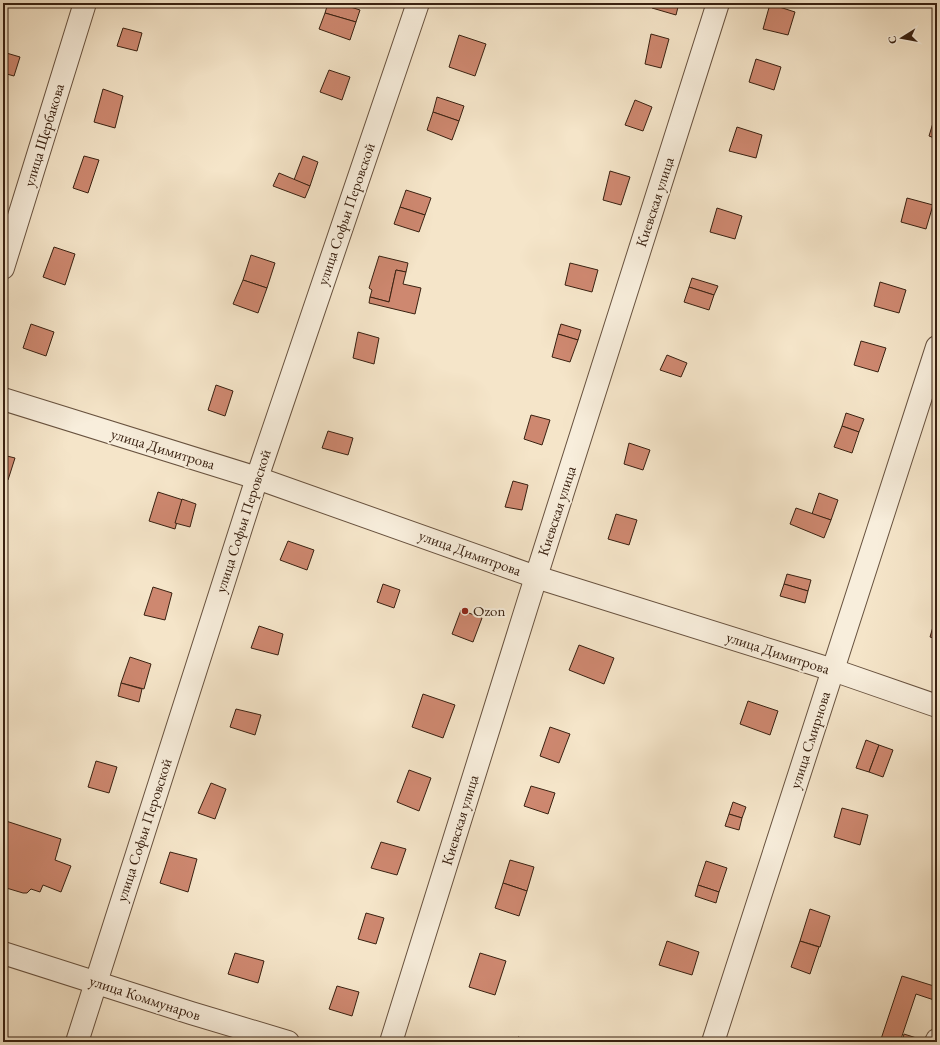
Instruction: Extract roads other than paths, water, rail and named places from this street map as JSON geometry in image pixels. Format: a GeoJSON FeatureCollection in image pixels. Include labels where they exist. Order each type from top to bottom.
{"type":"FeatureCollection","features":[{"type":"Feature","properties":{"kind":"street","name":"улица Щербакова"},"geometry":{"type":"LineString","coordinates":[[3,268],[85,3]]}},
{"type":"Feature","properties":{"kind":"street","name":"улица Софьи Перовской"},"geometry":{"type":"LineString","coordinates":[[77,1042],[257,478],[418,3]]}},
{"type":"Feature","properties":{"kind":"street","name":"Киевская улица"},"geometry":{"type":"LineString","coordinates":[[391,1042],[536,577],[718,3]]}},
{"type":"Feature","properties":{"kind":"street","name":"улица Смирнова"},"geometry":{"type":"LineString","coordinates":[[713,1042],[937,347]]}},
{"type":"Feature","properties":{"kind":"street","name":"улица Димитрова"},"geometry":{"type":"LineString","coordinates":[[3,399],[257,478],[536,577],[833,670],[937,706]]}},
{"type":"Feature","properties":{"kind":"street","name":"улица Коммунаров"},"geometry":{"type":"LineString","coordinates":[[3,953],[191,1013],[288,1042]]}},
{"type":"Feature","properties":{"kind":"place","name":"Ozon"},"geometry":{"type":"Point","coordinates":[465,611]}}]}
